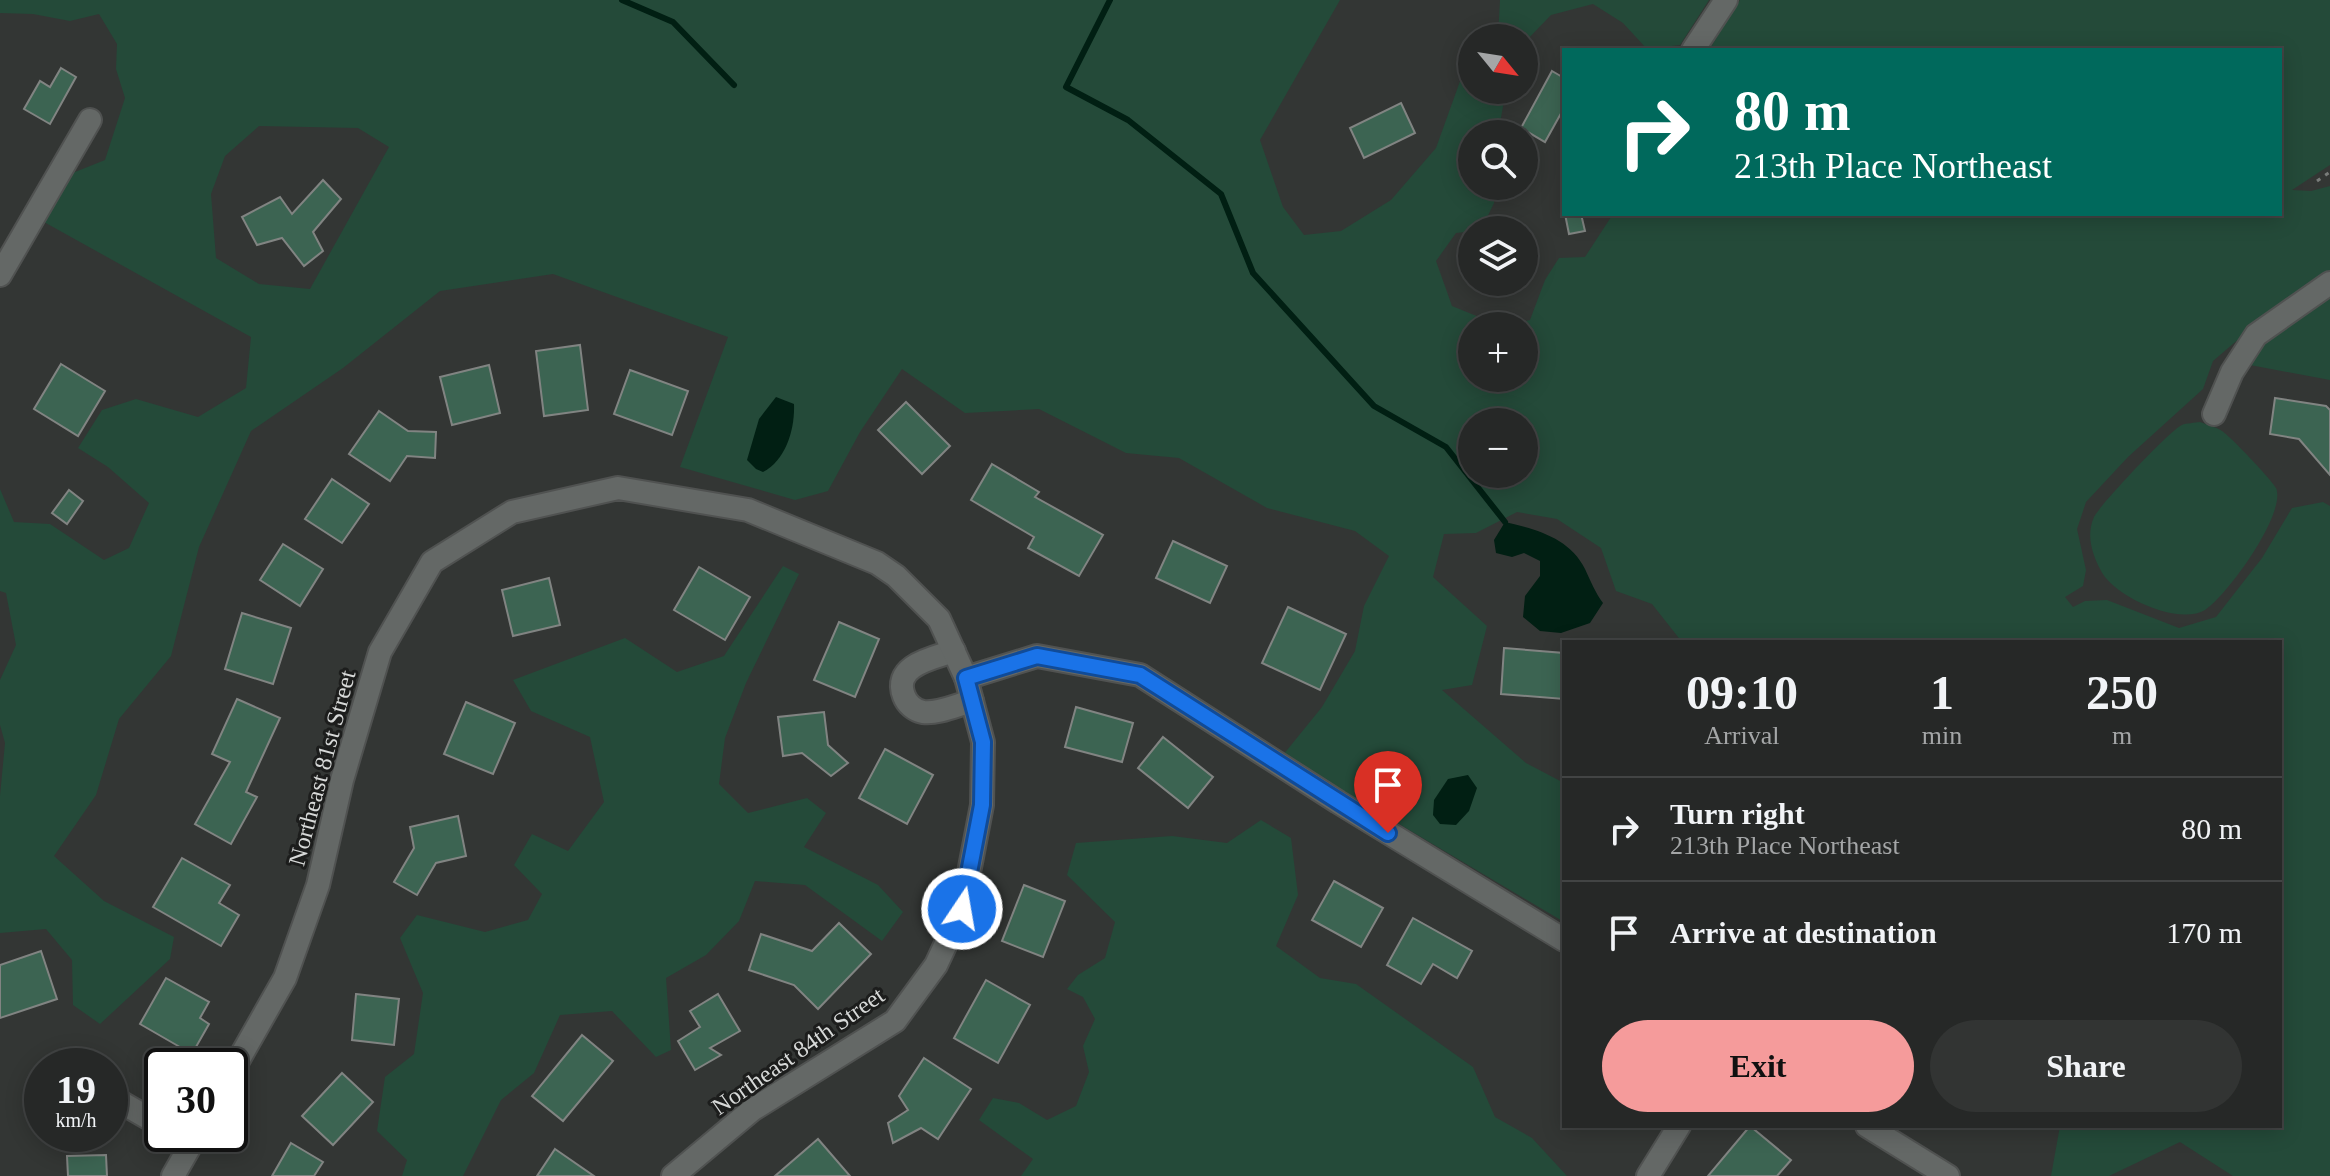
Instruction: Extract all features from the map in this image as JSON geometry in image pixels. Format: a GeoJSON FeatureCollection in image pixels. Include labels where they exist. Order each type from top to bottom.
{"type":"FeatureCollection","features":[{"type":"Feature","properties":{"kind":"street"},"geometry":{"type":"LineString","coordinates":[[1694,48],[1726,0]]}},
{"type":"Feature","properties":{"kind":"street"},"geometry":{"type":"LineString","coordinates":[[0,275],[90,120]]}},
{"type":"Feature","properties":{"kind":"street"},"geometry":{"type":"LineString","coordinates":[[2214,414],[2232,372],[2256,335],[2330,283]]}},
{"type":"Feature","properties":{"kind":"street","name":"Northeast 81st Street"},"geometry":{"type":"LineString","coordinates":[[245,1048],[285,978],[318,885],[342,780],[380,652],[432,562],[512,512],[618,488],[748,510],[877,563],[916,594],[939,619],[954,651]]}},
{"type":"Feature","properties":{"kind":"street"},"geometry":{"type":"LineString","coordinates":[[954,651],[911,668],[903,682],[905,698],[917,710],[925,712],[972,701]]}},
{"type":"Feature","properties":{"kind":"street","name":"Northeast 84th Street"},"geometry":{"type":"LineString","coordinates":[[673,1176],[752,1110],[895,1021],[936,965],[962,909],[982,805],[983,742],[966,678],[954,651]]}},
{"type":"Feature","properties":{"kind":"street"},"geometry":{"type":"LineString","coordinates":[[966,678],[1037,656],[1140,675],[1338,802],[1562,939]]}},
{"type":"Feature","properties":{"kind":"street"},"geometry":{"type":"LineString","coordinates":[[1648,1176],[1678,1128]]}},
{"type":"Feature","properties":{"kind":"street"},"geometry":{"type":"LineString","coordinates":[[1870,1128],[1948,1176]]}},
{"type":"Feature","properties":{"kind":"street"},"geometry":{"type":"LineString","coordinates":[[173,1176],[182,1152]]}},
{"type":"Feature","properties":{"kind":"path"},"geometry":{"type":"LineString","coordinates":[[2317,181],[2330,172]]}},
{"type":"Feature","properties":{"kind":"shaded area"},"geometry":{"type":"Polygon","coordinates":[[[0,0],[1340,0],[1260,140],[1283,207],[1304,235],[1341,231],[1391,200],[1436,148],[1458,87],[1458,104],[1503,104],[1501,120],[1458,120],[1458,200],[1494,200],[1494,203],[1488,216],[1458,216],[1458,233],[1436,261],[1452,306],[1467,312],[1458,312],[1458,392],[1538,392],[1538,312],[1533,312],[1545,280],[1559,258],[1585,257],[1612,216],[2282,216],[2282,48],[1710,48],[1740,0],[2330,0],[2330,165],[2292,190],[2311,191],[2330,186],[2330,278],[2248,331],[2213,361],[2203,389],[2128,457],[2086,502],[2077,529],[2086,570],[2083,586],[2065,597],[2073,607],[2085,601],[2107,600],[2179,628],[2216,617],[2262,558],[2292,508],[2323,502],[2330,506],[2330,1176],[2233,1176],[2180,1142],[2109,1176],[2051,1176],[2060,1128],[2282,1128],[2282,640],[1680,640],[1652,604],[1616,591],[1601,548],[1557,519],[1517,512],[1476,533],[1444,534],[1433,577],[1487,626],[1472,685],[1442,690],[1526,763],[1562,782],[1562,921],[1283,755],[1322,707],[1355,651],[1364,606],[1389,556],[1355,531],[1267,508],[1179,458],[1126,453],[1039,409],[965,413],[902,369],[860,432],[828,491],[795,500],[680,467],[728,337],[553,274],[440,291],[343,368],[251,431],[199,547],[171,656],[119,719],[96,795],[54,856],[104,901],[174,937],[170,959],[100,1024],[73,1005],[72,960],[46,929],[0,933],[0,796],[5,743],[0,725],[0,680],[16,645],[6,593],[0,591],[0,489],[14,522],[50,524],[104,560],[129,548],[149,503],[108,467],[78,448],[102,410],[136,399],[198,417],[246,388],[251,337],[44,222],[70,174],[105,160],[125,98],[116,69],[117,44],[99,14],[70,21],[33,14],[0,13],[0,0]],[[259,126],[225,156],[211,194],[216,258],[259,284],[310,289],[389,147],[358,128],[259,126]]]}},
{"type":"Feature","properties":{"kind":"shaded area"},"geometry":{"type":"Polygon","coordinates":[[[1500,0],[1709,0],[1680,45],[1655,48],[1646,48],[1623,23],[1593,4],[1551,15],[1538,28],[1538,24],[1499,24],[1500,0]]]}},
{"type":"Feature","properties":{"kind":"shaded area"},"geometry":{"type":"Polygon","coordinates":[[[2330,293],[2330,380],[2250,365],[2263,340],[2330,293]]]}},
{"type":"Feature","properties":{"kind":"shaded area"},"geometry":{"type":"Polygon","coordinates":[[[776,397],[794,404],[793,423],[783,452],[763,472],[747,460],[759,419],[776,397]]]}},
{"type":"Feature","properties":{"kind":"shaded area"},"geometry":{"type":"Polygon","coordinates":[[[2200,422],[2222,431],[2241,449],[2276,488],[2277,500],[2264,534],[2227,589],[2205,610],[2179,614],[2147,606],[2107,579],[2095,557],[2090,530],[2099,510],[2150,453],[2182,425],[2200,422]]]}},
{"type":"Feature","properties":{"kind":"shaded area"},"geometry":{"type":"Polygon","coordinates":[[[1505,522],[1551,536],[1579,558],[1603,603],[1590,623],[1561,633],[1540,631],[1523,617],[1525,596],[1540,576],[1540,561],[1524,553],[1512,557],[1496,553],[1494,540],[1505,522]]]}},
{"type":"Feature","properties":{"kind":"shaded area"},"geometry":{"type":"Polygon","coordinates":[[[783,566],[799,574],[746,683],[725,738],[719,784],[748,813],[807,798],[826,813],[804,847],[878,885],[903,912],[882,941],[805,885],[755,881],[739,921],[706,955],[666,978],[671,1050],[656,1057],[612,1011],[560,1015],[534,1073],[501,1100],[463,1176],[402,1176],[407,1160],[377,1131],[385,1077],[414,1054],[423,993],[400,938],[417,915],[485,932],[528,920],[542,894],[514,865],[532,834],[568,851],[604,802],[590,737],[531,711],[513,680],[625,638],[677,672],[724,656],[783,566]]]}},
{"type":"Feature","properties":{"kind":"shaded area"},"geometry":{"type":"Polygon","coordinates":[[[1468,775],[1477,788],[1469,811],[1456,825],[1440,824],[1433,815],[1434,800],[1448,779],[1468,775]]]}},
{"type":"Feature","properties":{"kind":"shaded area"},"geometry":{"type":"Polygon","coordinates":[[[1261,820],[1291,838],[1298,895],[1276,946],[1320,978],[1356,984],[1473,1067],[1495,1117],[1532,1138],[1567,1176],[1021,1176],[1033,1159],[979,1120],[993,1098],[1019,1103],[1047,1120],[1076,1106],[1089,1072],[1083,1046],[1095,1019],[1083,997],[1067,989],[1078,975],[1105,958],[1115,922],[1067,875],[1076,843],[1172,836],[1227,843],[1261,820]]]}},
{"type":"Feature","properties":{"kind":"building"},"geometry":{"type":"Polygon","coordinates":[[[61,68],[76,77],[50,124],[24,109],[40,81],[50,87],[61,68]]]}},
{"type":"Feature","properties":{"kind":"building"},"geometry":{"type":"Polygon","coordinates":[[[1552,71],[1562,77],[1562,112],[1545,142],[1538,138],[1538,120],[1525,120],[1534,104],[1538,104],[1538,97],[1552,71]]]}},
{"type":"Feature","properties":{"kind":"building"},"geometry":{"type":"Polygon","coordinates":[[[1401,103],[1415,133],[1364,158],[1350,128],[1401,103]]]}},
{"type":"Feature","properties":{"kind":"building"},"geometry":{"type":"Polygon","coordinates":[[[323,180],[341,199],[313,232],[323,251],[304,266],[282,238],[257,245],[242,217],[280,197],[292,214],[323,180]]]}},
{"type":"Feature","properties":{"kind":"building"},"geometry":{"type":"Polygon","coordinates":[[[1565,216],[1581,216],[1585,231],[1569,234],[1565,216]]]}},
{"type":"Feature","properties":{"kind":"building"},"geometry":{"type":"Polygon","coordinates":[[[580,345],[588,410],[544,416],[536,351],[580,345]]]}},
{"type":"Feature","properties":{"kind":"building"},"geometry":{"type":"Polygon","coordinates":[[[61,364],[105,391],[78,436],[34,409],[61,364]]]}},
{"type":"Feature","properties":{"kind":"building"},"geometry":{"type":"Polygon","coordinates":[[[489,365],[500,413],[452,425],[440,377],[489,365]]]}},
{"type":"Feature","properties":{"kind":"building"},"geometry":{"type":"Polygon","coordinates":[[[630,370],[688,391],[672,435],[614,414],[630,370]]]}},
{"type":"Feature","properties":{"kind":"building"},"geometry":{"type":"Polygon","coordinates":[[[2275,398],[2326,406],[2330,410],[2330,475],[2299,439],[2270,434],[2275,398]]]}},
{"type":"Feature","properties":{"kind":"building"},"geometry":{"type":"Polygon","coordinates":[[[906,402],[950,446],[922,474],[878,430],[906,402]]]}},
{"type":"Feature","properties":{"kind":"building"},"geometry":{"type":"Polygon","coordinates":[[[379,411],[408,431],[436,432],[435,458],[407,456],[390,481],[349,454],[379,411]]]}},
{"type":"Feature","properties":{"kind":"building"},"geometry":{"type":"Polygon","coordinates":[[[992,464],[1039,492],[1035,497],[1103,535],[1079,576],[1028,548],[1034,537],[971,500],[992,464]]]}},
{"type":"Feature","properties":{"kind":"building"},"geometry":{"type":"Polygon","coordinates":[[[332,479],[369,504],[342,543],[305,519],[332,479]]]}},
{"type":"Feature","properties":{"kind":"building"},"geometry":{"type":"Polygon","coordinates":[[[69,490],[83,501],[67,524],[52,513],[69,490]]]}},
{"type":"Feature","properties":{"kind":"building"},"geometry":{"type":"Polygon","coordinates":[[[1173,541],[1227,566],[1210,603],[1156,578],[1173,541]]]}},
{"type":"Feature","properties":{"kind":"building"},"geometry":{"type":"Polygon","coordinates":[[[283,544],[323,569],[300,606],[260,580],[283,544]]]}},
{"type":"Feature","properties":{"kind":"building"},"geometry":{"type":"Polygon","coordinates":[[[699,567],[750,597],[725,640],[674,610],[699,567]]]}},
{"type":"Feature","properties":{"kind":"building"},"geometry":{"type":"Polygon","coordinates":[[[549,578],[560,625],[513,636],[502,590],[549,578]]]}},
{"type":"Feature","properties":{"kind":"building"},"geometry":{"type":"Polygon","coordinates":[[[1288,607],[1346,634],[1320,690],[1262,663],[1288,607]]]}},
{"type":"Feature","properties":{"kind":"building"},"geometry":{"type":"Polygon","coordinates":[[[242,613],[291,628],[273,684],[225,669],[242,613]]]}},
{"type":"Feature","properties":{"kind":"building"},"geometry":{"type":"Polygon","coordinates":[[[839,622],[879,639],[855,697],[814,680],[839,622]]]}},
{"type":"Feature","properties":{"kind":"building"},"geometry":{"type":"Polygon","coordinates":[[[1504,648],[1562,653],[1562,699],[1501,694],[1504,648]]]}},
{"type":"Feature","properties":{"kind":"building"},"geometry":{"type":"Polygon","coordinates":[[[237,699],[280,718],[246,792],[257,797],[231,844],[195,824],[230,762],[212,754],[237,699]]]}},
{"type":"Feature","properties":{"kind":"building"},"geometry":{"type":"Polygon","coordinates":[[[466,702],[515,723],[493,774],[444,754],[466,702]]]}},
{"type":"Feature","properties":{"kind":"building"},"geometry":{"type":"Polygon","coordinates":[[[1076,707],[1133,723],[1122,762],[1065,747],[1076,707]]]}},
{"type":"Feature","properties":{"kind":"building"},"geometry":{"type":"Polygon","coordinates":[[[824,712],[828,745],[848,763],[831,776],[802,753],[783,756],[778,717],[824,712]]]}},
{"type":"Feature","properties":{"kind":"building"},"geometry":{"type":"Polygon","coordinates":[[[1163,737],[1213,777],[1188,808],[1138,768],[1163,737]]]}},
{"type":"Feature","properties":{"kind":"building"},"geometry":{"type":"Polygon","coordinates":[[[885,749],[933,775],[907,824],[859,798],[885,749]]]}},
{"type":"Feature","properties":{"kind":"building"},"geometry":{"type":"Polygon","coordinates":[[[458,816],[466,856],[436,863],[417,895],[394,882],[414,848],[410,827],[458,816]]]}},
{"type":"Feature","properties":{"kind":"building"},"geometry":{"type":"Polygon","coordinates":[[[182,858],[230,885],[219,903],[239,915],[221,946],[153,907],[182,858]]]}},
{"type":"Feature","properties":{"kind":"building"},"geometry":{"type":"Polygon","coordinates":[[[1334,881],[1383,908],[1361,947],[1312,920],[1334,881]]]}},
{"type":"Feature","properties":{"kind":"building"},"geometry":{"type":"Polygon","coordinates":[[[1024,885],[1065,901],[1043,957],[1002,941],[1024,885]]]}},
{"type":"Feature","properties":{"kind":"building"},"geometry":{"type":"Polygon","coordinates":[[[1413,918],[1472,951],[1457,978],[1433,964],[1421,984],[1387,965],[1413,918]]]}},
{"type":"Feature","properties":{"kind":"building"},"geometry":{"type":"Polygon","coordinates":[[[839,923],[871,954],[818,1009],[794,985],[749,970],[761,934],[812,951],[839,923]]]}},
{"type":"Feature","properties":{"kind":"building"},"geometry":{"type":"Polygon","coordinates":[[[41,951],[57,999],[0,1018],[0,965],[41,951]]]}},
{"type":"Feature","properties":{"kind":"building"},"geometry":{"type":"Polygon","coordinates":[[[166,978],[209,1002],[200,1018],[209,1024],[195,1048],[182,1048],[140,1024],[166,978]]]}},
{"type":"Feature","properties":{"kind":"building"},"geometry":{"type":"Polygon","coordinates":[[[986,980],[1030,1005],[998,1063],[954,1038],[986,980]]]}},
{"type":"Feature","properties":{"kind":"building"},"geometry":{"type":"Polygon","coordinates":[[[356,994],[399,999],[394,1045],[352,1040],[356,994]]]}},
{"type":"Feature","properties":{"kind":"building"},"geometry":{"type":"Polygon","coordinates":[[[718,994],[740,1031],[710,1048],[721,1055],[695,1070],[678,1041],[700,1027],[690,1011],[718,994]]]}},
{"type":"Feature","properties":{"kind":"building"},"geometry":{"type":"Polygon","coordinates":[[[582,1035],[613,1061],[563,1121],[532,1096],[582,1035]]]}},
{"type":"Feature","properties":{"kind":"building"},"geometry":{"type":"Polygon","coordinates":[[[924,1058],[971,1089],[938,1139],[921,1128],[893,1143],[888,1123],[908,1110],[899,1096],[924,1058]]]}},
{"type":"Feature","properties":{"kind":"building"},"geometry":{"type":"Polygon","coordinates":[[[342,1073],[373,1102],[333,1145],[302,1116],[342,1073]]]}},
{"type":"Feature","properties":{"kind":"building"},"geometry":{"type":"Polygon","coordinates":[[[1748,1128],[1752,1128],[1791,1160],[1777,1176],[1708,1176],[1748,1128]]]}},
{"type":"Feature","properties":{"kind":"building"},"geometry":{"type":"Polygon","coordinates":[[[818,1139],[850,1176],[775,1176],[818,1139]]]}},
{"type":"Feature","properties":{"kind":"building"},"geometry":{"type":"Polygon","coordinates":[[[291,1143],[323,1162],[314,1176],[272,1176],[291,1143]]]}},
{"type":"Feature","properties":{"kind":"building"},"geometry":{"type":"Polygon","coordinates":[[[555,1149],[594,1176],[537,1176],[555,1149]]]}},
{"type":"Feature","properties":{"kind":"building"},"geometry":{"type":"Polygon","coordinates":[[[106,1155],[107,1176],[68,1176],[67,1156],[106,1155]]]}},
{"type":"Feature","properties":{"kind":"waterway"},"geometry":{"type":"LineString","coordinates":[[622,0],[673,22],[734,85]]}},
{"type":"Feature","properties":{"kind":"waterway"},"geometry":{"type":"LineString","coordinates":[[1110,0],[1066,87],[1128,120],[1221,194],[1253,273],[1374,406],[1446,447],[1505,522]]}},
{"type":"Feature","properties":{"kind":"route"},"geometry":{"type":"LineString","coordinates":[[962,909],[982,805],[983,742],[966,678],[1037,656],[1140,675],[1388,833]]}}]}
